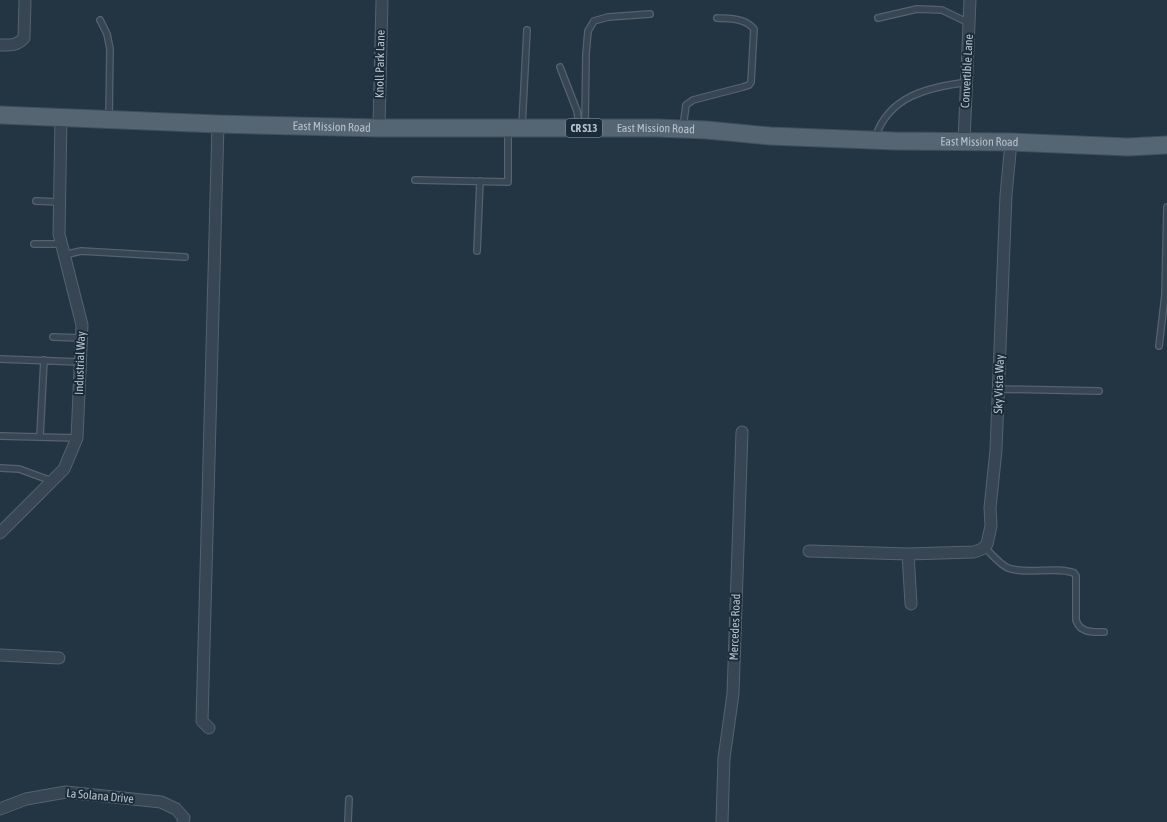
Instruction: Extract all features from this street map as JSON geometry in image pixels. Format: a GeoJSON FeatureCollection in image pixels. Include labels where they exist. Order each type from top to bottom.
{"type":"FeatureCollection","features":[{"type":"Feature","properties":{"kind":"main road","name":"East Mission Road"},"geometry":{"type":"LineString","coordinates":[[0,115],[218,124],[379,128],[682,129],[770,136],[874,140],[1011,142],[1128,146],[1167,144]]}},
{"type":"Feature","properties":{"kind":"street"},"geometry":{"type":"LineString","coordinates":[[0,45],[13,45],[20,43],[24,38],[26,0]]}},
{"type":"Feature","properties":{"kind":"street","name":"Knoll Park Lane"},"geometry":{"type":"LineString","coordinates":[[379,128],[382,0]]}},
{"type":"Feature","properties":{"kind":"street","name":"Convertible Lane"},"geometry":{"type":"LineString","coordinates":[[964,142],[970,0]]}},
{"type":"Feature","properties":{"kind":"street","name":"Industrial Way"},"geometry":{"type":"LineString","coordinates":[[0,533],[64,469],[77,438],[82,325],[59,234],[61,118]]}},
{"type":"Feature","properties":{"kind":"street"},"geometry":{"type":"LineString","coordinates":[[209,728],[202,722],[218,124]]}},
{"type":"Feature","properties":{"kind":"street","name":"Sky Vista Way"},"geometry":{"type":"LineString","coordinates":[[984,547],[987,544],[990,526],[990,508],[996,450],[1006,195],[1011,142]]}},
{"type":"Feature","properties":{"kind":"street","name":"Mercedes Road"},"geometry":{"type":"LineString","coordinates":[[722,822],[724,758],[733,694],[742,432]]}},
{"type":"Feature","properties":{"kind":"street"},"geometry":{"type":"LineString","coordinates":[[809,551],[908,554],[974,552],[982,550],[984,547]]}},
{"type":"Feature","properties":{"kind":"street"},"geometry":{"type":"LineString","coordinates":[[908,554],[911,604]]}},
{"type":"Feature","properties":{"kind":"street"},"geometry":{"type":"LineString","coordinates":[[0,655],[59,658]]}},
{"type":"Feature","properties":{"kind":"street","name":"La Solana Drive"},"geometry":{"type":"LineString","coordinates":[[0,809],[26,799],[66,792],[162,802],[176,809],[184,818],[183,822]]}},
{"type":"Feature","properties":{"kind":"lane"},"geometry":{"type":"LineString","coordinates":[[878,18],[917,9],[942,10],[970,23]]}},
{"type":"Feature","properties":{"kind":"lane"},"geometry":{"type":"LineString","coordinates":[[582,128],[588,31],[594,21],[608,17],[650,14]]}},
{"type":"Feature","properties":{"kind":"lane"},"geometry":{"type":"LineString","coordinates":[[682,129],[686,105],[693,100],[749,85],[751,82],[754,30],[750,24],[740,20],[717,18]]}},
{"type":"Feature","properties":{"kind":"lane"},"geometry":{"type":"LineString","coordinates":[[100,20],[107,34],[110,49],[109,120]]}},
{"type":"Feature","properties":{"kind":"lane"},"geometry":{"type":"LineString","coordinates":[[416,180],[508,182],[527,30]]}},
{"type":"Feature","properties":{"kind":"lane"},"geometry":{"type":"LineString","coordinates":[[560,67],[582,128]]}},
{"type":"Feature","properties":{"kind":"lane"},"geometry":{"type":"LineString","coordinates":[[874,140],[879,126],[889,112],[907,98],[931,88],[967,82]]}},
{"type":"Feature","properties":{"kind":"lane"},"geometry":{"type":"LineString","coordinates":[[477,251],[480,181]]}},
{"type":"Feature","properties":{"kind":"lane"},"geometry":{"type":"LineString","coordinates":[[36,201],[60,202]]}},
{"type":"Feature","properties":{"kind":"lane"},"geometry":{"type":"LineString","coordinates":[[1159,346],[1165,295],[1167,207]]}},
{"type":"Feature","properties":{"kind":"lane"},"geometry":{"type":"LineString","coordinates":[[34,244],[81,251],[185,257]]}},
{"type":"Feature","properties":{"kind":"lane"},"geometry":{"type":"LineString","coordinates":[[53,337],[82,338]]}},
{"type":"Feature","properties":{"kind":"lane"},"geometry":{"type":"LineString","coordinates":[[0,359],[80,362]]}},
{"type":"Feature","properties":{"kind":"lane"},"geometry":{"type":"LineString","coordinates":[[40,436],[44,360]]}},
{"type":"Feature","properties":{"kind":"lane"},"geometry":{"type":"LineString","coordinates":[[998,389],[1099,391]]}},
{"type":"Feature","properties":{"kind":"lane"},"geometry":{"type":"LineString","coordinates":[[0,436],[77,438]]}},
{"type":"Feature","properties":{"kind":"lane"},"geometry":{"type":"LineString","coordinates":[[0,468],[19,470],[52,481]]}},
{"type":"Feature","properties":{"kind":"lane"},"geometry":{"type":"LineString","coordinates":[[984,547],[1007,567],[1016,570],[1074,573],[1076,576],[1076,620],[1078,626],[1084,631],[1104,632]]}},
{"type":"Feature","properties":{"kind":"lane"},"geometry":{"type":"LineString","coordinates":[[348,822],[349,799]]}}]}
